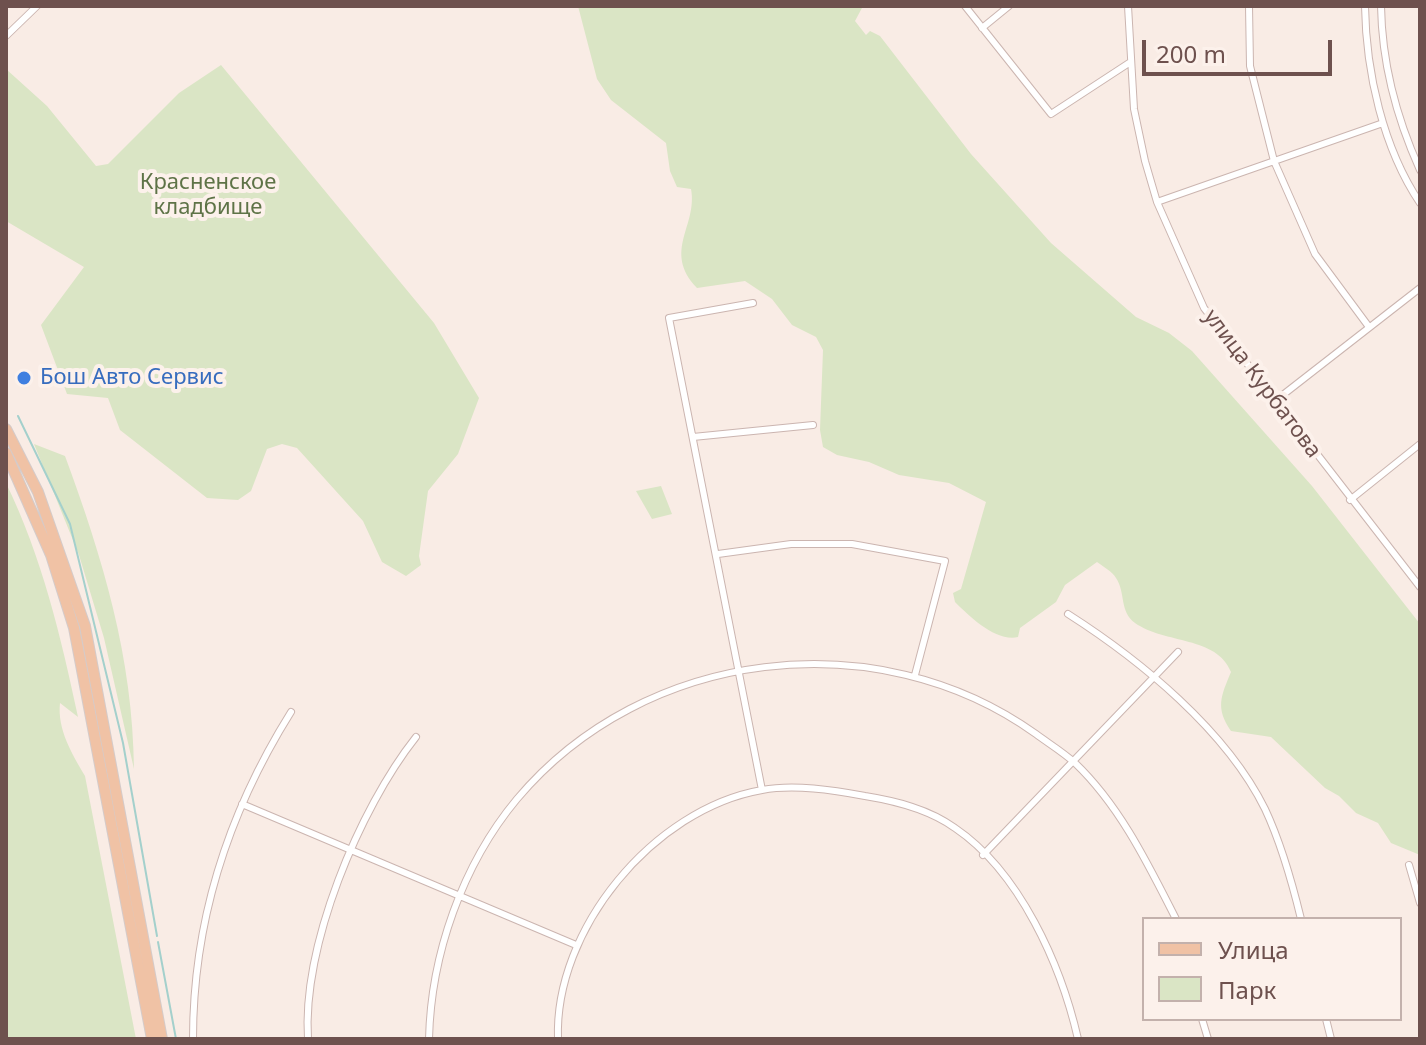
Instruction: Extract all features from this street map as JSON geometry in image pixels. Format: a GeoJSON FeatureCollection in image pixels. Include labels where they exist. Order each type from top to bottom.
{"type":"FeatureCollection","features":[{"type":"Feature","properties":{"kind":"main road"},"geometry":{"type":"LineString","coordinates":[[6,429],[38,492],[85,626],[162,1039]]}},
{"type":"Feature","properties":{"kind":"main road"},"geometry":{"type":"LineString","coordinates":[[6,453],[51,555],[74,628],[152,1039]]}},
{"type":"Feature","properties":{"kind":"street"},"geometry":{"type":"LineString","coordinates":[[6,36],[37,6]]}},
{"type":"Feature","properties":{"kind":"street"},"geometry":{"type":"LineString","coordinates":[[965,6],[1051,114],[1129,63]]}},
{"type":"Feature","properties":{"kind":"street"},"geometry":{"type":"LineString","coordinates":[[982,28],[1009,6]]}},
{"type":"Feature","properties":{"kind":"street","name":"улица Курбатова"},"geometry":{"type":"LineString","coordinates":[[1128,6],[1134,109],[1157,202],[1204,308],[1420,587]]}},
{"type":"Feature","properties":{"kind":"street"},"geometry":{"type":"LineString","coordinates":[[1249,6],[1250,66],[1274,161],[1315,254],[1369,327]]}},
{"type":"Feature","properties":{"kind":"street"},"geometry":{"type":"LineString","coordinates":[[1365,6],[1365,45],[1383,123],[1420,203]]}},
{"type":"Feature","properties":{"kind":"street"},"geometry":{"type":"LineString","coordinates":[[1381,6],[1382,44],[1398,119],[1420,170]]}},
{"type":"Feature","properties":{"kind":"street"},"geometry":{"type":"LineString","coordinates":[[1157,202],[1383,123]]}},
{"type":"Feature","properties":{"kind":"street"},"geometry":{"type":"LineString","coordinates":[[1275,401],[1420,288]]}},
{"type":"Feature","properties":{"kind":"street"},"geometry":{"type":"LineString","coordinates":[[753,303],[669,318],[718,554],[762,790]]}},
{"type":"Feature","properties":{"kind":"street"},"geometry":{"type":"LineString","coordinates":[[693,437],[813,425]]}},
{"type":"Feature","properties":{"kind":"street"},"geometry":{"type":"LineString","coordinates":[[1350,500],[1420,444]]}},
{"type":"Feature","properties":{"kind":"street"},"geometry":{"type":"LineString","coordinates":[[718,554],[791,544],[852,544],[945,561],[915,675]]}},
{"type":"Feature","properties":{"kind":"street"},"geometry":{"type":"LineString","coordinates":[[1068,614],[1108,640],[1208,727],[1264,808],[1292,883],[1300,917]]}},
{"type":"Feature","properties":{"kind":"street"},"geometry":{"type":"LineString","coordinates":[[983,855],[1075,763],[1178,652]]}},
{"type":"Feature","properties":{"kind":"street"},"geometry":{"type":"LineString","coordinates":[[429,1039],[430,1002],[459,895],[517,800],[565,753],[631,710],[693,683],[740,670],[797,663],[841,662],[915,675],[1002,710],[1075,763],[1135,839],[1175,917]]}},
{"type":"Feature","properties":{"kind":"street"},"geometry":{"type":"LineString","coordinates":[[193,1039],[193,1002],[204,921],[216,870],[255,772],[291,712]]}},
{"type":"Feature","properties":{"kind":"street"},"geometry":{"type":"LineString","coordinates":[[308,1039],[316,960],[330,904],[351,847],[388,772],[416,737]]}},
{"type":"Feature","properties":{"kind":"street"},"geometry":{"type":"LineString","coordinates":[[558,1039],[563,983],[576,945],[597,906],[623,874],[671,831],[711,808],[762,790],[833,790],[902,802],[956,828],[983,855],[1008,882],[1044,939],[1069,1002],[1078,1039]]}},
{"type":"Feature","properties":{"kind":"street"},"geometry":{"type":"LineString","coordinates":[[242,804],[351,847],[576,945]]}},
{"type":"Feature","properties":{"kind":"street"},"geometry":{"type":"LineString","coordinates":[[1409,865],[1420,903]]}},
{"type":"Feature","properties":{"kind":"green space"},"geometry":{"type":"Polygon","coordinates":[[[578,6],[863,6],[855,21],[866,35],[870,31],[880,36],[971,154],[1051,243],[1136,317],[1169,333],[1192,351],[1312,486],[1420,624],[1420,855],[1391,843],[1378,823],[1356,813],[1271,737],[1231,731],[1221,709],[1222,695],[1231,672],[1224,660],[1202,646],[1147,630],[1135,623],[1127,613],[1116,578],[1097,562],[1065,585],[1056,602],[1020,628],[1018,637],[1010,638],[992,632],[955,602],[953,593],[961,589],[986,502],[949,483],[899,475],[869,462],[837,455],[823,447],[820,430],[823,350],[816,337],[792,325],[772,299],[745,281],[697,288],[687,275],[682,250],[692,202],[691,189],[677,187],[670,171],[666,143],[611,100],[597,79],[578,6]]]}},
{"type":"Feature","properties":{"kind":"green space","name":"Красненское кладбище"},"geometry":{"type":"Polygon","coordinates":[[[221,65],[434,323],[479,398],[458,454],[428,491],[419,556],[421,565],[406,576],[382,562],[363,521],[297,448],[282,444],[267,449],[251,491],[238,500],[207,498],[120,430],[108,398],[67,394],[41,325],[84,267],[6,221],[6,69],[47,106],[96,166],[108,164],[179,93],[221,65]]]}},
{"type":"Feature","properties":{"kind":"green space"},"geometry":{"type":"Polygon","coordinates":[[[34,444],[65,456],[92,533],[122,648],[134,769],[104,638],[79,555],[34,444]]]}},
{"type":"Feature","properties":{"kind":"green space"},"geometry":{"type":"Polygon","coordinates":[[[6,483],[40,568],[65,657],[78,717],[60,703],[61,722],[85,776],[136,1039],[6,1039],[6,483]]]}},
{"type":"Feature","properties":{"kind":"green space"},"geometry":{"type":"Polygon","coordinates":[[[661,486],[672,514],[652,519],[636,491],[661,486]]]}},
{"type":"Feature","properties":{"kind":"waterway"},"geometry":{"type":"LineString","coordinates":[[18,416],[70,524],[123,743],[157,936]]}},
{"type":"Feature","properties":{"kind":"waterway"},"geometry":{"type":"LineString","coordinates":[[158,942],[176,1039]]}},
{"type":"Feature","properties":{"kind":"place","name":"Бош Авто Сервис"},"geometry":{"type":"Point","coordinates":[24,378]}}]}
